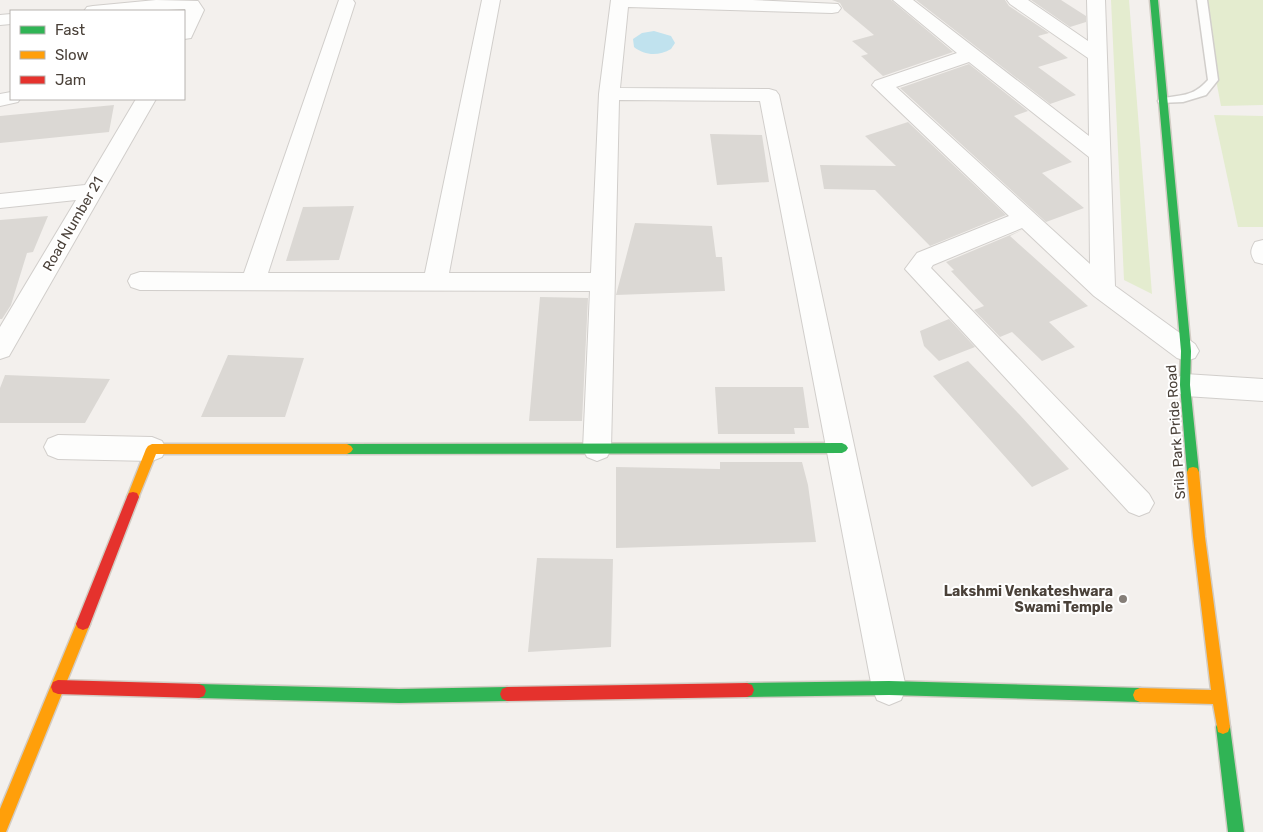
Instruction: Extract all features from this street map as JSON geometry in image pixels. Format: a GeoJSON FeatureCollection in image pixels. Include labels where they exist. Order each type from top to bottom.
{"type":"FeatureCollection","features":[{"type":"Feature","properties":{"kind":"street"},"geometry":{"type":"LineString","coordinates":[[435,281],[491,0]]}},
{"type":"Feature","properties":{"kind":"street"},"geometry":{"type":"LineString","coordinates":[[905,0],[1100,155]]}},
{"type":"Feature","properties":{"kind":"street"},"geometry":{"type":"LineString","coordinates":[[1016,0],[1098,56]]}},
{"type":"Feature","properties":{"kind":"street"},"geometry":{"type":"LineString","coordinates":[[1096,0],[1103,290]]}},
{"type":"Feature","properties":{"kind":"street","name":"Srila Park Pride Road"},"geometry":{"type":"LineString","coordinates":[[1154,0],[1186,350],[1185,385],[1199,537],[1236,832]]}},
{"type":"Feature","properties":{"kind":"street"},"geometry":{"type":"LineString","coordinates":[[597,449],[609,94],[620,1],[766,3],[832,8]]}},
{"type":"Feature","properties":{"kind":"street"},"geometry":{"type":"LineString","coordinates":[[104,10],[182,3],[192,5],[195,10],[185,32]]}},
{"type":"Feature","properties":{"kind":"street"},"geometry":{"type":"LineString","coordinates":[[253,281],[346,3]]}},
{"type":"Feature","properties":{"kind":"street"},"geometry":{"type":"LineString","coordinates":[[972,54],[882,85],[1103,290],[1186,350]]}},
{"type":"Feature","properties":{"kind":"street"},"geometry":{"type":"LineString","coordinates":[[609,94],[769,95],[890,688]]}},
{"type":"Feature","properties":{"kind":"street","name":"Road Number 21"},"geometry":{"type":"LineString","coordinates":[[0,349],[8,324],[92,191],[145,100]]}},
{"type":"Feature","properties":{"kind":"street"},"geometry":{"type":"LineString","coordinates":[[0,201],[92,191]]}},
{"type":"Feature","properties":{"kind":"street"},"geometry":{"type":"LineString","coordinates":[[1025,218],[926,259],[917,269],[1139,503]]}},
{"type":"Feature","properties":{"kind":"street"},"geometry":{"type":"LineString","coordinates":[[1263,248],[1263,256]]}},
{"type":"Feature","properties":{"kind":"street"},"geometry":{"type":"LineString","coordinates":[[140,281],[603,282]]}},
{"type":"Feature","properties":{"kind":"street"},"geometry":{"type":"LineString","coordinates":[[1185,385],[1263,390]]}},
{"type":"Feature","properties":{"kind":"street"},"geometry":{"type":"LineString","coordinates":[[58,447],[152,449],[842,448]]}},
{"type":"Feature","properties":{"kind":"street"},"geometry":{"type":"LineString","coordinates":[[0,827],[58,687],[152,449]]}},
{"type":"Feature","properties":{"kind":"street"},"geometry":{"type":"LineString","coordinates":[[58,687],[399,696],[890,688],[1218,697]]}},
{"type":"Feature","properties":{"kind":"lane"},"geometry":{"type":"LineString","coordinates":[[1163,101],[1182,99],[1202,93],[1213,80],[1202,0]]}},
{"type":"Feature","properties":{"kind":"green space"},"geometry":{"type":"Polygon","coordinates":[[[1111,0],[1129,0],[1152,294],[1124,280],[1111,0]]]}},
{"type":"Feature","properties":{"kind":"green space"},"geometry":{"type":"Polygon","coordinates":[[[1201,0],[1263,0],[1263,105],[1221,106],[1201,0]]]}},
{"type":"Feature","properties":{"kind":"green space"},"geometry":{"type":"Polygon","coordinates":[[[1214,115],[1263,116],[1263,227],[1238,227],[1214,115]]]}},
{"type":"Feature","properties":{"kind":"water"},"geometry":{"type":"Polygon","coordinates":[[[654,31],[671,36],[675,43],[671,49],[662,53],[652,54],[634,47],[633,39],[642,33],[654,31]]]}},
{"type":"Feature","properties":{"kind":"building"},"geometry":{"type":"Polygon","coordinates":[[[832,0],[891,0],[953,52],[883,76],[861,56],[868,54],[852,41],[874,35],[844,10],[840,3],[832,0]]]}},
{"type":"Feature","properties":{"kind":"building"},"geometry":{"type":"Polygon","coordinates":[[[916,0],[1005,0],[1009,6],[1049,33],[1038,36],[1068,58],[1038,67],[1076,95],[1050,104],[916,0]]]}},
{"type":"Feature","properties":{"kind":"building"},"geometry":{"type":"Polygon","coordinates":[[[1031,0],[1061,0],[1086,16],[1086,22],[1070,27],[1031,0]]]}},
{"type":"Feature","properties":{"kind":"building"},"geometry":{"type":"Polygon","coordinates":[[[969,64],[1028,111],[1014,116],[1072,162],[1042,173],[1084,208],[1046,222],[900,88],[969,64]]]}},
{"type":"Feature","properties":{"kind":"building"},"geometry":{"type":"Polygon","coordinates":[[[114,105],[109,132],[0,143],[0,116],[114,105]]]}},
{"type":"Feature","properties":{"kind":"building"},"geometry":{"type":"Polygon","coordinates":[[[908,122],[1006,215],[930,246],[875,190],[824,189],[820,165],[896,166],[865,136],[908,122]]]}},
{"type":"Feature","properties":{"kind":"building"},"geometry":{"type":"Polygon","coordinates":[[[710,134],[762,135],[769,182],[717,185],[710,134]]]}},
{"type":"Feature","properties":{"kind":"building"},"geometry":{"type":"Polygon","coordinates":[[[354,206],[339,260],[286,261],[303,207],[354,206]]]}},
{"type":"Feature","properties":{"kind":"building"},"geometry":{"type":"Polygon","coordinates":[[[48,216],[33,252],[27,253],[11,305],[2,319],[0,319],[0,220],[48,216]]]}},
{"type":"Feature","properties":{"kind":"building"},"geometry":{"type":"Polygon","coordinates":[[[635,223],[712,226],[716,257],[722,257],[725,291],[616,295],[635,223]]]}},
{"type":"Feature","properties":{"kind":"building"},"geometry":{"type":"Polygon","coordinates":[[[1022,230],[1010,236],[1088,306],[1049,322],[1075,347],[1042,361],[1012,332],[1000,337],[974,310],[984,306],[951,271],[954,270],[946,262],[1022,230]]]}},
{"type":"Feature","properties":{"kind":"building"},"geometry":{"type":"Polygon","coordinates":[[[540,297],[588,298],[582,421],[529,421],[540,297]]]}},
{"type":"Feature","properties":{"kind":"building"},"geometry":{"type":"Polygon","coordinates":[[[949,319],[975,347],[939,361],[924,346],[920,331],[949,319]]]}},
{"type":"Feature","properties":{"kind":"building"},"geometry":{"type":"Polygon","coordinates":[[[228,355],[304,358],[285,417],[201,417],[228,355]]]}},
{"type":"Feature","properties":{"kind":"building"},"geometry":{"type":"Polygon","coordinates":[[[968,361],[1069,469],[1032,487],[933,376],[968,361]]]}},
{"type":"Feature","properties":{"kind":"building"},"geometry":{"type":"Polygon","coordinates":[[[5,375],[110,379],[85,423],[0,423],[0,388],[5,375]]]}},
{"type":"Feature","properties":{"kind":"building"},"geometry":{"type":"Polygon","coordinates":[[[715,387],[803,387],[809,428],[794,428],[795,434],[718,434],[715,387]]]}},
{"type":"Feature","properties":{"kind":"building"},"geometry":{"type":"Polygon","coordinates":[[[720,462],[802,462],[808,485],[816,542],[616,548],[616,467],[720,469],[720,462]]]}},
{"type":"Feature","properties":{"kind":"building"},"geometry":{"type":"Polygon","coordinates":[[[537,558],[613,559],[611,647],[528,652],[537,558]]]}},
{"type":"Feature","properties":{"kind":"traffic: fast"},"geometry":{"type":"LineString","coordinates":[[1154,0],[1186,351],[1185,385],[1193,472]]}},
{"type":"Feature","properties":{"kind":"traffic: fast"},"geometry":{"type":"LineString","coordinates":[[347,449],[842,448]]}},
{"type":"Feature","properties":{"kind":"traffic: fast"},"geometry":{"type":"LineString","coordinates":[[747,690],[889,688],[1140,695]]}},
{"type":"Feature","properties":{"kind":"traffic: fast"},"geometry":{"type":"LineString","coordinates":[[199,691],[399,696],[507,694]]}},
{"type":"Feature","properties":{"kind":"traffic: fast"},"geometry":{"type":"LineString","coordinates":[[1223,727],[1236,832]]}},
{"type":"Feature","properties":{"kind":"traffic: slow"},"geometry":{"type":"LineString","coordinates":[[133,497],[152,449],[347,449]]}},
{"type":"Feature","properties":{"kind":"traffic: slow"},"geometry":{"type":"LineString","coordinates":[[1193,472],[1199,537],[1223,727]]}},
{"type":"Feature","properties":{"kind":"traffic: slow"},"geometry":{"type":"LineString","coordinates":[[0,827],[83,624]]}},
{"type":"Feature","properties":{"kind":"traffic: slow"},"geometry":{"type":"LineString","coordinates":[[1140,695],[1218,697]]}},
{"type":"Feature","properties":{"kind":"traffic: jam"},"geometry":{"type":"LineString","coordinates":[[83,624],[133,497]]}},
{"type":"Feature","properties":{"kind":"traffic: jam"},"geometry":{"type":"LineString","coordinates":[[58,687],[199,691]]}},
{"type":"Feature","properties":{"kind":"traffic: jam"},"geometry":{"type":"LineString","coordinates":[[507,694],[747,690]]}},
{"type":"Feature","properties":{"kind":"place","name":"Lakshmi Venkateshwara Swami Temple"},"geometry":{"type":"Point","coordinates":[1123,599]}}]}
